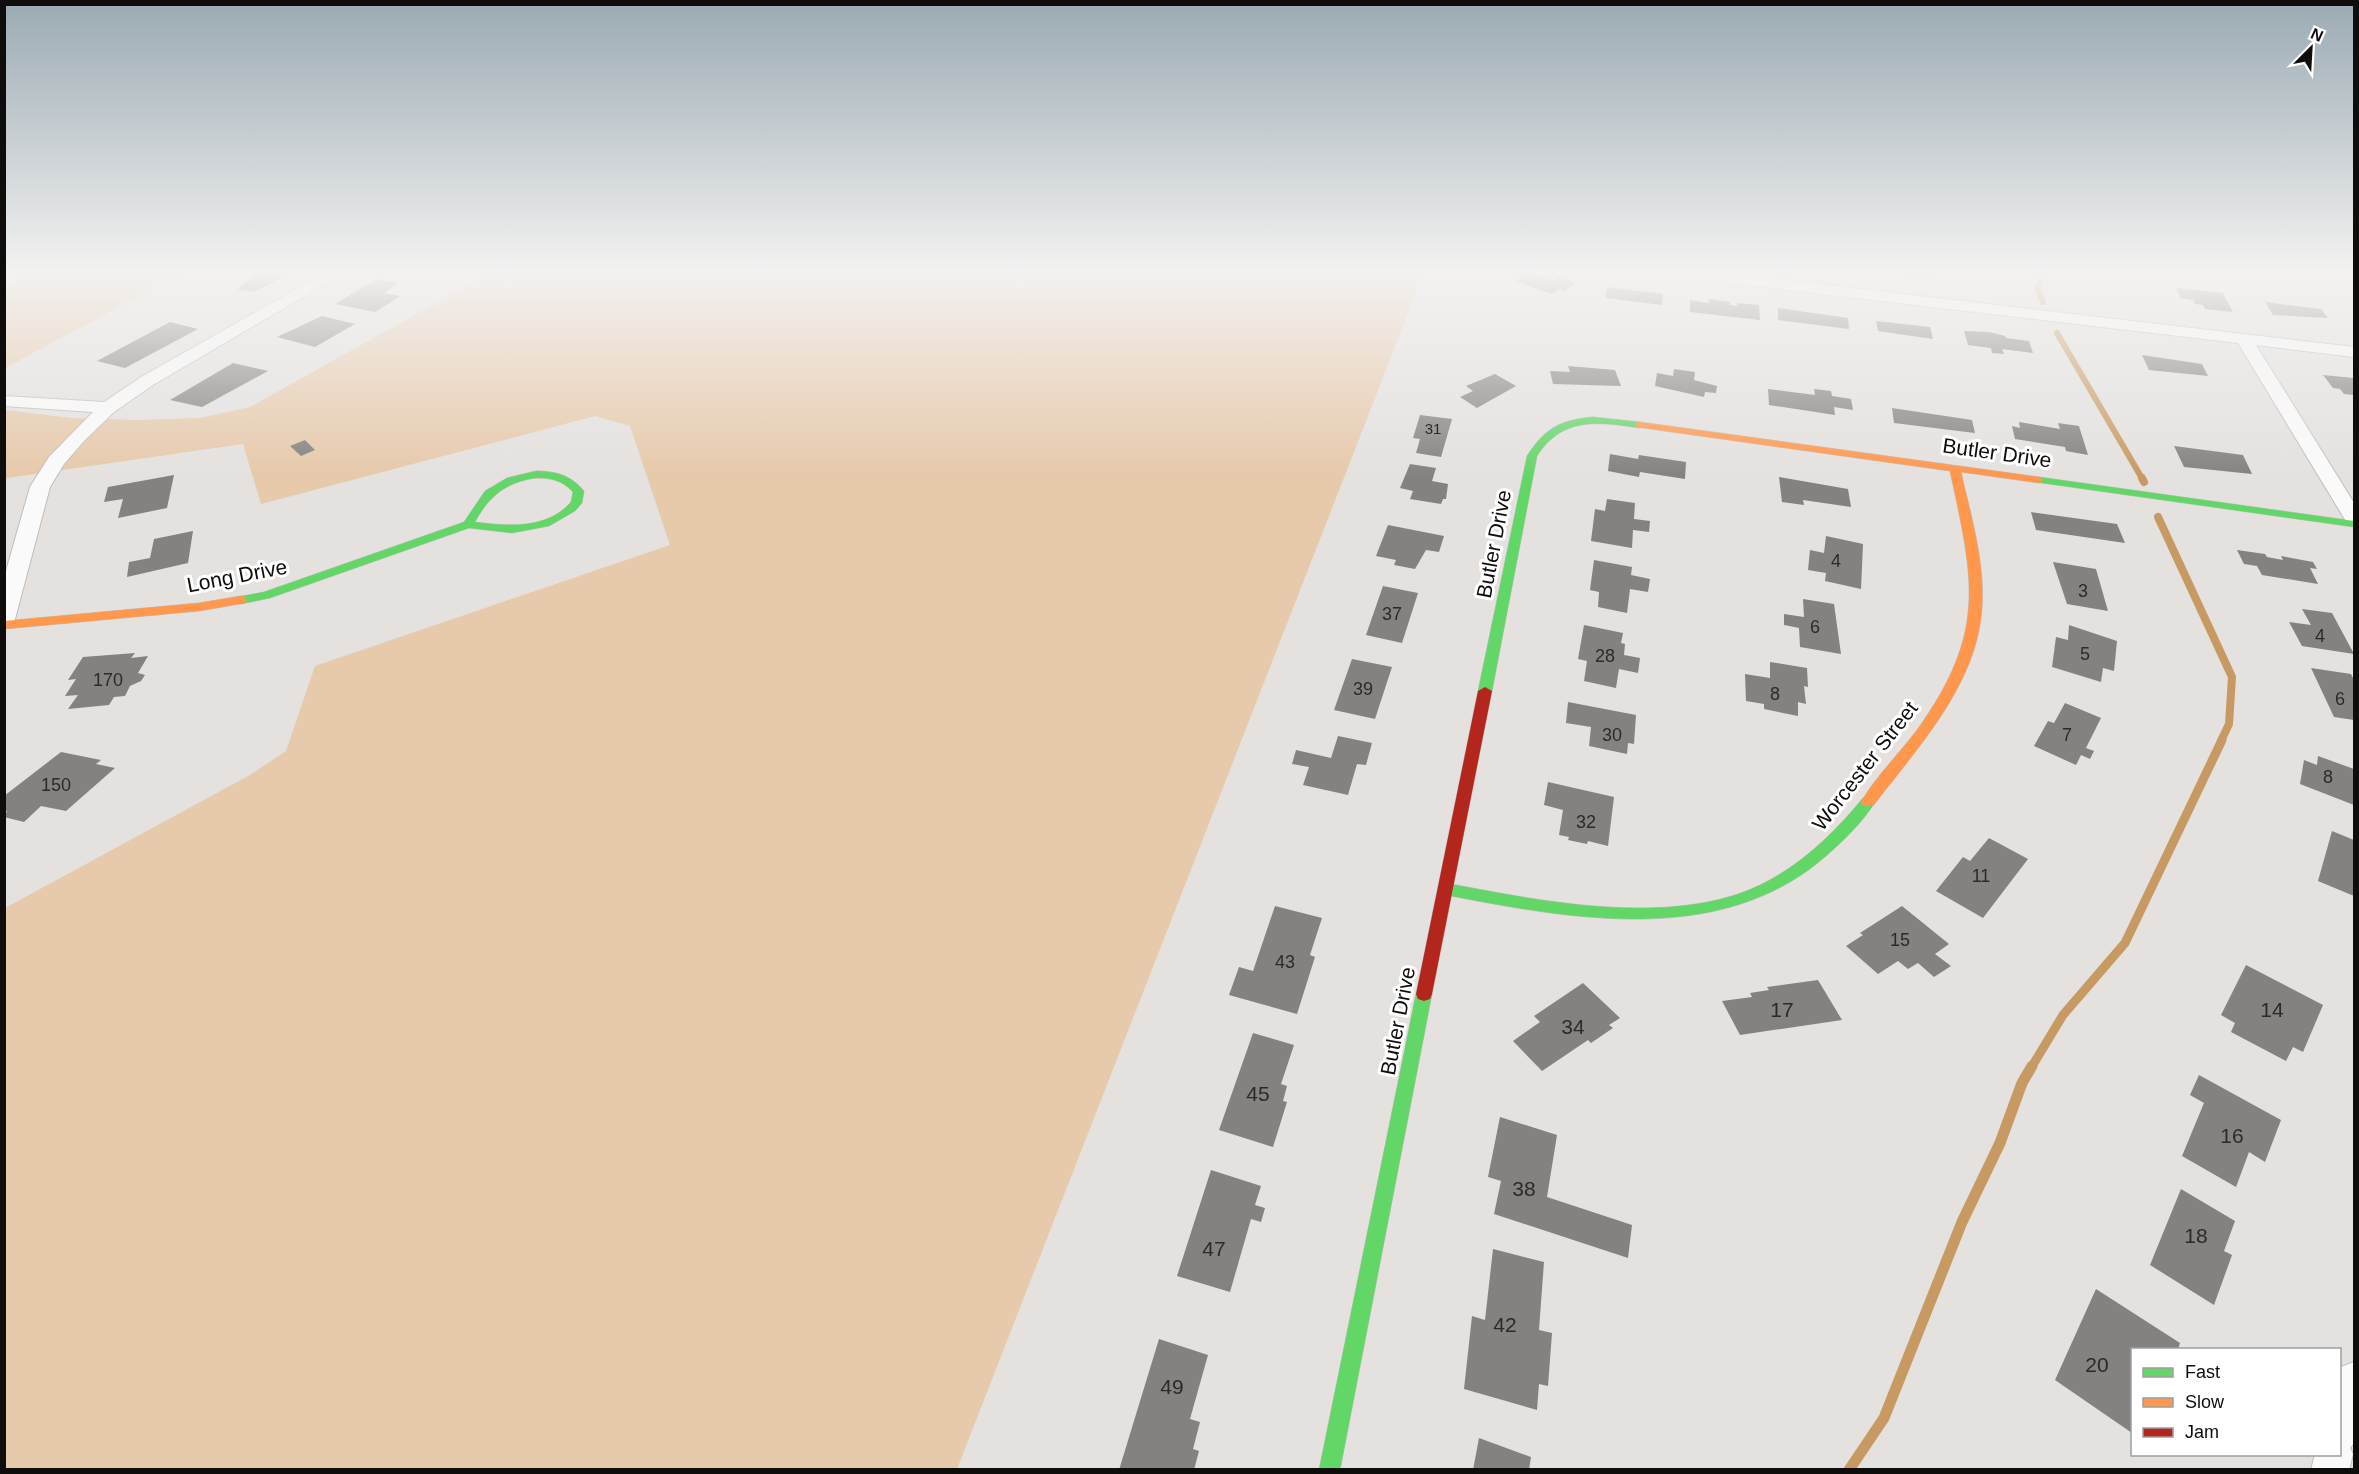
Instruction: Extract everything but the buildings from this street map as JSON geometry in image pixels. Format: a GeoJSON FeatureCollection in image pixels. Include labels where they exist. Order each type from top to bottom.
{"type":"FeatureCollection","features":[{"type":"Feature","properties":{"kind":"street"},"geometry":{"type":"LineString","coordinates":[[4,619],[40,487],[62,454],[108,408],[155,376],[221,339]]}},
{"type":"Feature","properties":{"kind":"street"},"geometry":{"type":"LineString","coordinates":[[2244,339],[2355,352]]}},
{"type":"Feature","properties":{"kind":"street"},"geometry":{"type":"LineString","coordinates":[[2244,339],[2355,518]]}},
{"type":"Feature","properties":{"kind":"street"},"geometry":{"type":"LineString","coordinates":[[4,401],[108,408]]}},
{"type":"Feature","properties":{"kind":"street","name":"Butler Drive"},"geometry":{"type":"LineString","coordinates":[[1329,1470],[1532,456],[1536,446],[1549,431],[1570,422],[1599,420],[2355,524]]}},
{"type":"Feature","properties":{"kind":"street","name":"Worcester Street"},"geometry":{"type":"LineString","coordinates":[[1446,889],[1589,913],[1632,914],[1675,911],[1750,894],[1786,877],[1816,858],[1858,815],[1948,693],[1970,648],[1976,622],[1977,586],[1955,469]]}},
{"type":"Feature","properties":{"kind":"street","name":"Long Drive"},"geometry":{"type":"LineString","coordinates":[[4,625],[199,607],[266,595],[468,525],[512,530],[545,524],[571,509],[576,503],[579,491],[572,482],[559,476],[539,475],[519,479],[492,492],[468,525]]}},
{"type":"Feature","properties":{"kind":"street"},"geometry":{"type":"LineString","coordinates":[[2341,1430],[2355,1380]]}},
{"type":"Feature","properties":{"kind":"shaded area"},"geometry":{"type":"Polygon","coordinates":[[[5,339],[60,339],[5,368],[5,339]]]}},
{"type":"Feature","properties":{"kind":"shaded area"},"geometry":{"type":"Polygon","coordinates":[[[372,339],[1398,339],[957,1469],[5,1469],[5,908],[250,775],[286,751],[315,666],[670,545],[630,426],[595,416],[261,504],[243,444],[7,478],[5,482],[5,410],[73,418],[139,420],[200,418],[250,407],[372,339]]]}},
{"type":"Feature","properties":{"kind":"waterway"},"geometry":{"type":"LineString","coordinates":[[2060,339],[2143,480]]}},
{"type":"Feature","properties":{"kind":"waterway"},"geometry":{"type":"LineString","coordinates":[[2158,517],[2232,677],[2229,724],[2221,741]]}},
{"type":"Feature","properties":{"kind":"waterway"},"geometry":{"type":"LineString","coordinates":[[2031,1068],[2063,1015],[2125,943],[2222,740]]}},
{"type":"Feature","properties":{"kind":"waterway"},"geometry":{"type":"LineString","coordinates":[[1849,1470],[1884,1418],[1962,1222],[2000,1143],[2022,1083],[2032,1066]]}},
{"type":"Feature","properties":{"kind":"traffic: fast"},"geometry":{"type":"LineString","coordinates":[[1485,691],[1532,456],[1541,442],[1552,432],[1565,425],[1593,421],[1640,425]]}},
{"type":"Feature","properties":{"kind":"traffic: fast"},"geometry":{"type":"LineString","coordinates":[[241,600],[266,595],[468,524],[512,530],[545,524],[571,509],[576,503],[579,491],[560,477],[548,474],[523,476],[510,480],[489,493],[468,524]]}},
{"type":"Feature","properties":{"kind":"traffic: fast"},"geometry":{"type":"LineString","coordinates":[[2039,480],[2354,524]]}},
{"type":"Feature","properties":{"kind":"traffic: fast"},"geometry":{"type":"LineString","coordinates":[[1446,889],[1527,904],[1616,913],[1661,913],[1704,908],[1744,898],[1781,881],[1828,846],[1868,802]]}},
{"type":"Feature","properties":{"kind":"traffic: fast"},"geometry":{"type":"LineString","coordinates":[[1329,1470],[1424,994]]}},
{"type":"Feature","properties":{"kind":"traffic: slow"},"geometry":{"type":"LineString","coordinates":[[1640,425],[2039,480]]}},
{"type":"Feature","properties":{"kind":"traffic: slow"},"geometry":{"type":"LineString","coordinates":[[1868,802],[1919,736],[1951,688],[1963,663],[1971,636],[1976,609],[1975,574],[1955,469]]}},
{"type":"Feature","properties":{"kind":"traffic: slow"},"geometry":{"type":"LineString","coordinates":[[4,625],[199,607],[241,600]]}},
{"type":"Feature","properties":{"kind":"traffic: jam"},"geometry":{"type":"LineString","coordinates":[[1424,994],[1485,691]]}}]}
